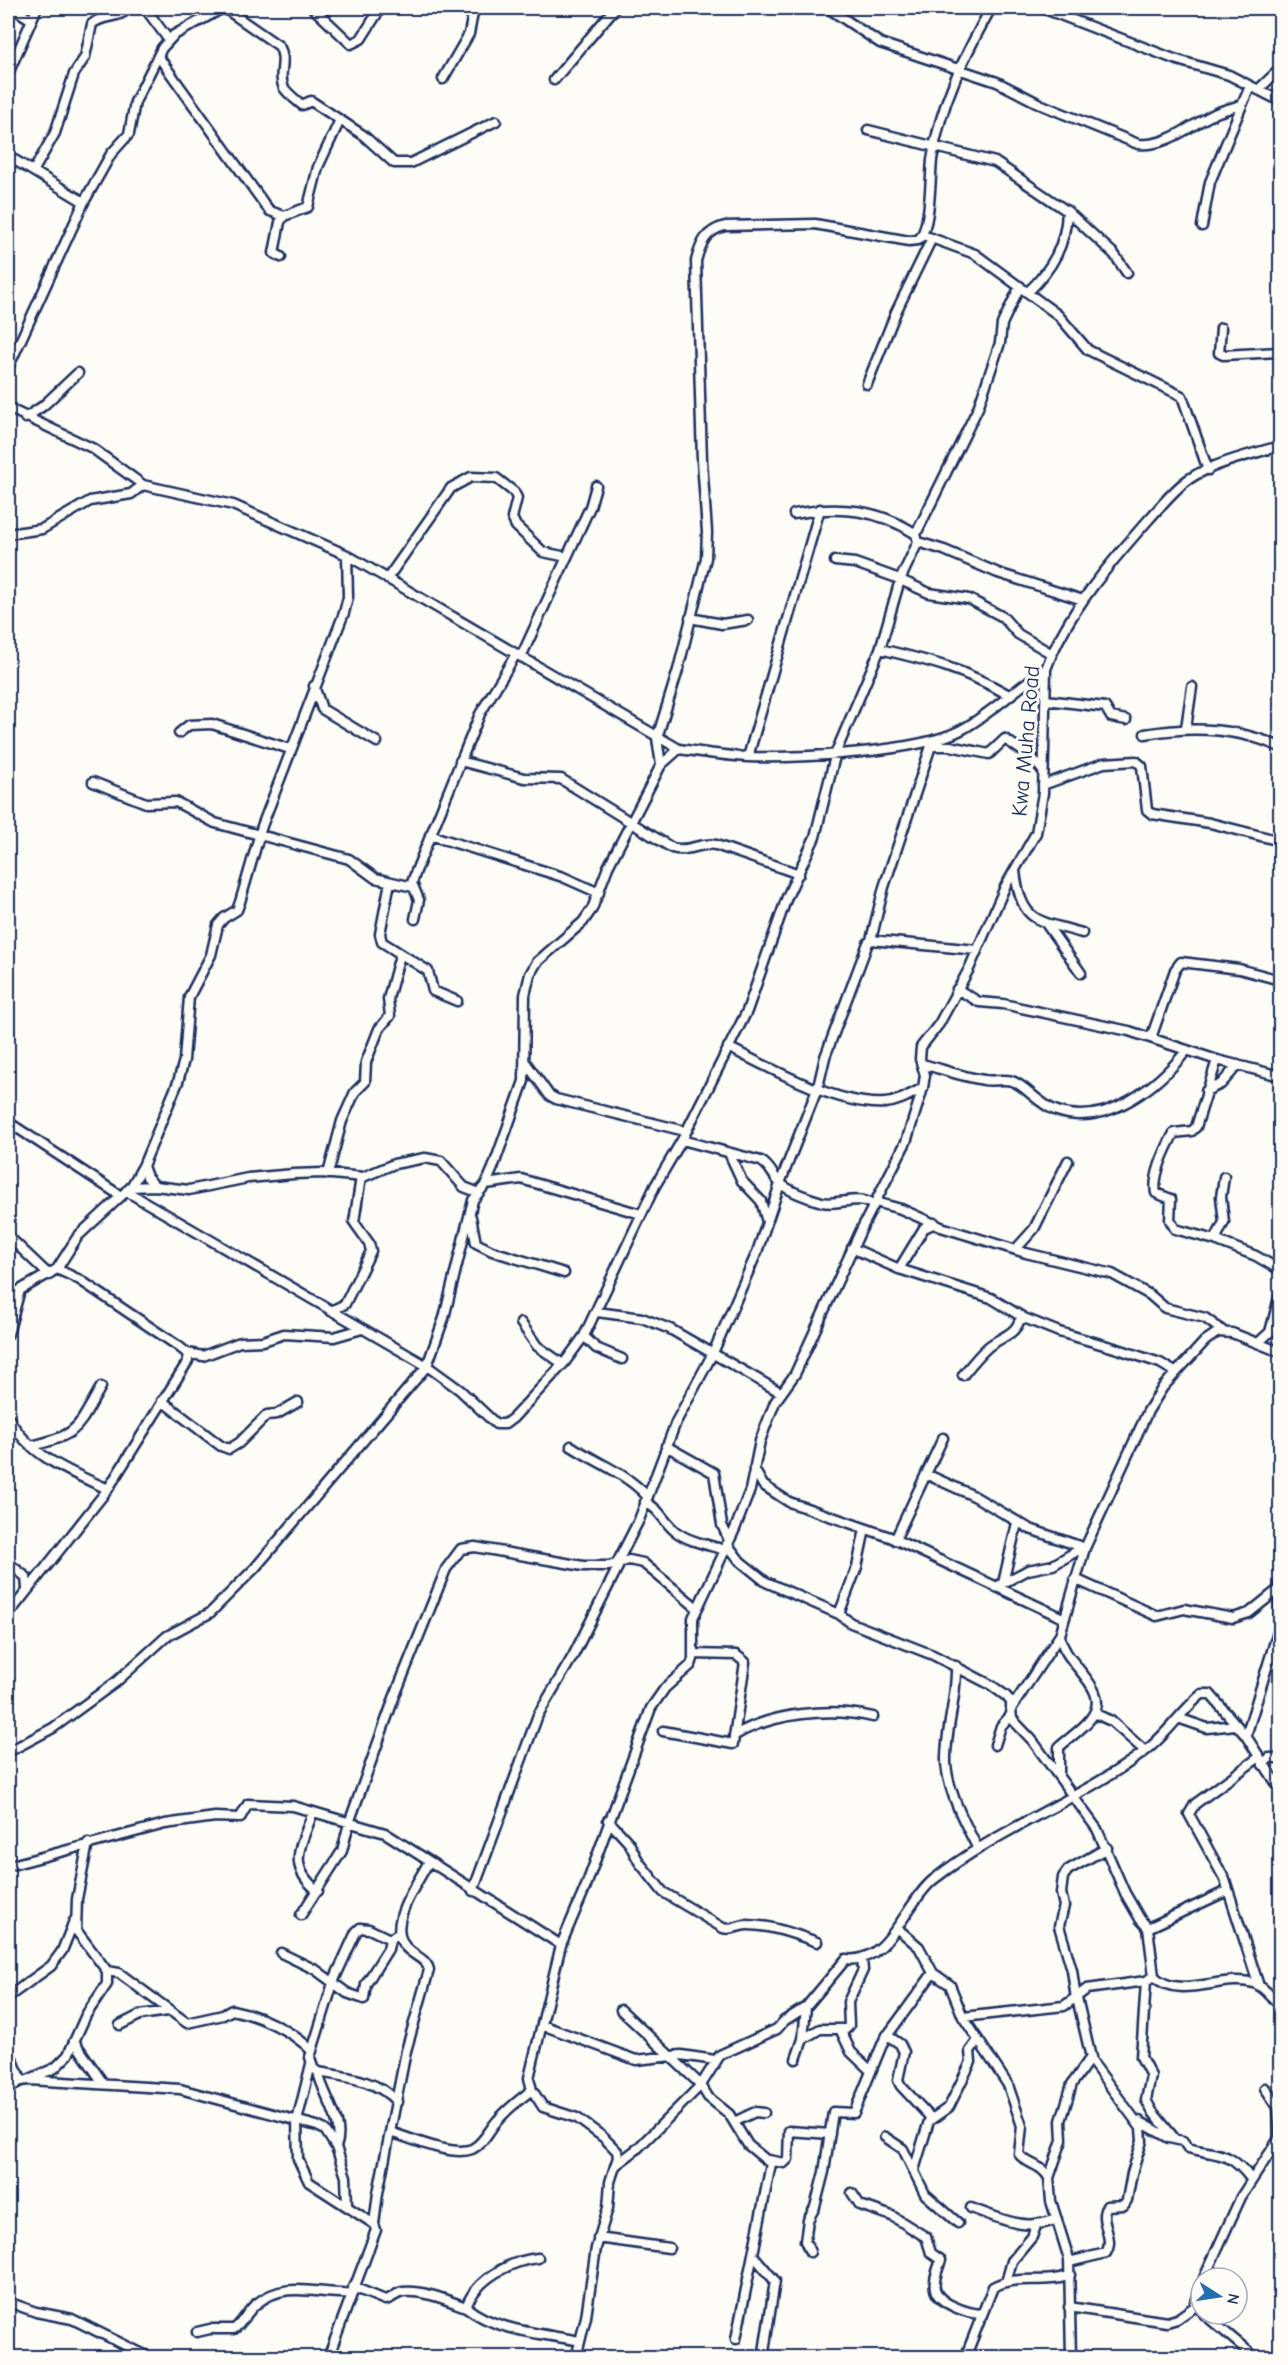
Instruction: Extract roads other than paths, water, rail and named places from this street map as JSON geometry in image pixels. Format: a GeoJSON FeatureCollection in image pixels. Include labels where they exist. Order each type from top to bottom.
{"type":"FeatureCollection","features":[{"type":"Feature","properties":{"kind":"street"},"geometry":{"type":"LineString","coordinates":[[13,8],[30,19]]}},
{"type":"Feature","properties":{"kind":"street"},"geometry":{"type":"LineString","coordinates":[[8,74],[30,19],[37,8]]}},
{"type":"Feature","properties":{"kind":"street"},"geometry":{"type":"LineString","coordinates":[[34,170],[55,133],[74,74],[85,57],[92,24],[101,17],[122,14],[129,8]]}},
{"type":"Feature","properties":{"kind":"street"},"geometry":{"type":"LineString","coordinates":[[145,8],[168,39]]}},
{"type":"Feature","properties":{"kind":"street"},"geometry":{"type":"LineString","coordinates":[[8,368],[84,202],[111,154],[129,134],[135,102],[168,39],[224,8],[279,46],[284,54],[285,89],[302,105],[310,101],[363,135],[394,163],[405,165],[496,121]]}},
{"type":"Feature","properties":{"kind":"street"},"geometry":{"type":"LineString","coordinates":[[313,8],[351,44],[361,39],[380,9]]}},
{"type":"Feature","properties":{"kind":"street"},"geometry":{"type":"LineString","coordinates":[[443,79],[469,34],[474,8]]}},
{"type":"Feature","properties":{"kind":"street"},"geometry":{"type":"LineString","coordinates":[[554,80],[615,8]]}},
{"type":"Feature","properties":{"kind":"street"},"geometry":{"type":"LineString","coordinates":[[828,8],[880,43],[997,82],[1042,105],[1138,144],[1146,145],[1169,139],[1214,114],[1241,105]]}},
{"type":"Feature","properties":{"kind":"street"},"geometry":{"type":"LineString","coordinates":[[867,384],[927,237],[934,147],[944,104],[958,68],[991,8]]}},
{"type":"Feature","properties":{"kind":"street"},"geometry":{"type":"LineString","coordinates":[[1042,8],[1254,88],[1281,101]]}},
{"type":"Feature","properties":{"kind":"street"},"geometry":{"type":"LineString","coordinates":[[158,56],[265,205],[270,211],[284,216]]}},
{"type":"Feature","properties":{"kind":"street"},"geometry":{"type":"LineString","coordinates":[[1203,226],[1210,182],[1241,105],[1254,88],[1281,69]]}},
{"type":"Feature","properties":{"kind":"street"},"geometry":{"type":"LineString","coordinates":[[281,257],[274,254],[280,222],[284,216],[308,207],[318,167],[340,120]]}},
{"type":"Feature","properties":{"kind":"street"},"geometry":{"type":"LineString","coordinates":[[868,130],[995,162],[1067,211],[1114,254],[1127,273]]}},
{"type":"Feature","properties":{"kind":"street"},"geometry":{"type":"LineString","coordinates":[[8,156],[84,202]]}},
{"type":"Feature","properties":{"kind":"street"},"geometry":{"type":"LineString","coordinates":[[1028,292],[1043,278],[1061,250],[1067,226],[1067,211]]}},
{"type":"Feature","properties":{"kind":"street"},"geometry":{"type":"LineString","coordinates":[[661,765],[657,738],[678,670],[706,558],[707,532],[702,461],[696,261],[706,236],[712,230],[725,226],[815,224],[909,241],[927,237],[975,254],[1058,315],[1088,350],[1182,396],[1208,470]]}},
{"type":"Feature","properties":{"kind":"street"},"geometry":{"type":"LineString","coordinates":[[8,1122],[427,1366],[460,1390],[490,1420],[500,1425],[513,1418],[563,1364],[584,1336],[641,1214],[747,1011],[781,914],[823,814],[827,782],[836,752],[880,649],[900,580],[917,538],[978,408],[1000,343],[1002,324],[1020,286]]}},
{"type":"Feature","properties":{"kind":"street"},"geometry":{"type":"LineString","coordinates":[[1221,328],[1219,353],[1223,355],[1281,352]]}},
{"type":"Feature","properties":{"kind":"street"},"geometry":{"type":"LineString","coordinates":[[25,418],[43,406],[78,373]]}},
{"type":"Feature","properties":{"kind":"street"},"geometry":{"type":"LineString","coordinates":[[10,412],[92,448],[142,485],[233,506],[347,555],[679,749],[748,757],[886,749],[932,743],[989,754],[1005,739],[1031,757],[1043,771]]}},
{"type":"Feature","properties":{"kind":"street","name":"Kwa Muha Road"},"geometry":{"type":"LineString","coordinates":[[693,1654],[691,1628],[697,1608],[750,1490],[760,1442],[780,1392],[795,1374],[852,1248],[888,1173],[906,1142],[923,1088],[925,1075],[921,1047],[939,1024],[1015,871],[1036,834],[1043,785],[1046,669],[1052,654],[1083,600],[1134,536],[1172,494],[1190,478],[1208,470],[1279,449]]}},
{"type":"Feature","properties":{"kind":"street"},"geometry":{"type":"LineString","coordinates":[[387,579],[451,488],[471,477],[496,478],[514,492],[517,498],[512,518],[516,526],[543,552],[567,557]]}},
{"type":"Feature","properties":{"kind":"street"},"geometry":{"type":"LineString","coordinates":[[8,534],[42,529],[90,501],[131,494],[142,485]]}},
{"type":"Feature","properties":{"kind":"street"},"geometry":{"type":"LineString","coordinates":[[413,887],[416,871],[480,714],[518,656],[591,507],[596,486]]}},
{"type":"Feature","properties":{"kind":"street"},"geometry":{"type":"LineString","coordinates":[[748,757],[820,509]]}},
{"type":"Feature","properties":{"kind":"street"},"geometry":{"type":"LineString","coordinates":[[794,514],[820,509],[858,510],[886,519],[917,538],[998,573],[1083,600]]}},
{"type":"Feature","properties":{"kind":"street"},"geometry":{"type":"LineString","coordinates":[[8,1334],[20,1290],[53,1272],[78,1236],[126,1191],[144,1166],[178,1082],[184,1060],[189,997],[211,955],[218,925],[237,910],[258,836],[344,613],[348,597],[347,555]]}},
{"type":"Feature","properties":{"kind":"street"},"geometry":{"type":"LineString","coordinates":[[835,561],[855,563],[939,596],[969,599],[1003,617],[1018,634],[1052,654]]}},
{"type":"Feature","properties":{"kind":"street"},"geometry":{"type":"LineString","coordinates":[[690,618],[722,624],[748,620]]}},
{"type":"Feature","properties":{"kind":"street"},"geometry":{"type":"LineString","coordinates":[[880,649],[960,670],[1009,695]]}},
{"type":"Feature","properties":{"kind":"street"},"geometry":{"type":"LineString","coordinates":[[473,1891],[538,1714],[573,1656],[636,1527],[666,1446],[713,1353],[757,1252],[818,1087],[825,1058],[871,940],[884,887],[932,743],[968,726],[1046,669]]}},
{"type":"Feature","properties":{"kind":"street"},"geometry":{"type":"LineString","coordinates":[[314,686],[322,709],[377,742]]}},
{"type":"Feature","properties":{"kind":"street"},"geometry":{"type":"LineString","coordinates":[[1186,728],[1192,687]]}},
{"type":"Feature","properties":{"kind":"street"},"geometry":{"type":"LineString","coordinates":[[1046,700],[1105,707],[1111,717],[1126,720]]}},
{"type":"Feature","properties":{"kind":"street"},"geometry":{"type":"LineString","coordinates":[[180,733],[189,725],[212,724],[290,749]]}},
{"type":"Feature","properties":{"kind":"street"},"geometry":{"type":"LineString","coordinates":[[1145,734],[1186,728],[1241,734],[1281,747]]}},
{"type":"Feature","properties":{"kind":"street"},"geometry":{"type":"LineString","coordinates":[[8,1752],[53,1728],[116,1682],[167,1636],[210,1613],[255,1568],[427,1366],[444,1318],[477,1192],[486,1184],[524,1081],[526,1063],[524,1013],[530,974],[537,962],[550,949],[583,922],[599,893],[608,867],[632,825],[661,765],[679,749]]}},
{"type":"Feature","properties":{"kind":"street"},"geometry":{"type":"LineString","coordinates":[[460,761],[524,778],[561,779],[590,795],[632,825],[679,850],[704,844],[716,845],[799,874]]}},
{"type":"Feature","properties":{"kind":"street"},"geometry":{"type":"LineString","coordinates":[[1043,785],[1104,763],[1136,761],[1142,766],[1149,813],[1210,823],[1281,841]]}},
{"type":"Feature","properties":{"kind":"street"},"geometry":{"type":"LineString","coordinates":[[93,782],[146,803],[176,802],[215,823],[349,859],[375,878],[413,887],[419,896],[415,920]]}},
{"type":"Feature","properties":{"kind":"street"},"geometry":{"type":"LineString","coordinates":[[430,835],[563,877],[599,893]]}},
{"type":"Feature","properties":{"kind":"street"},"geometry":{"type":"LineString","coordinates":[[1015,871],[1021,903],[1047,925],[1081,973]]}},
{"type":"Feature","properties":{"kind":"street"},"geometry":{"type":"LineString","coordinates":[[390,882],[380,934],[382,942],[428,971],[433,991],[457,1000]]}},
{"type":"Feature","properties":{"kind":"street"},"geometry":{"type":"LineString","coordinates":[[1047,925],[1082,933]]}},
{"type":"Feature","properties":{"kind":"street"},"geometry":{"type":"LineString","coordinates":[[871,940],[976,953]]}},
{"type":"Feature","properties":{"kind":"street"},"geometry":{"type":"LineString","coordinates":[[328,1174],[342,1121],[355,1092],[365,1082],[366,1062],[379,1029],[390,1016],[388,999],[400,955]]}},
{"type":"Feature","properties":{"kind":"street"},"geometry":{"type":"LineString","coordinates":[[1151,1038],[1174,970],[1181,962],[1239,969],[1281,980]]}},
{"type":"Feature","properties":{"kind":"street"},"geometry":{"type":"LineString","coordinates":[[957,989],[979,1002],[1061,1016],[1151,1038],[1217,1060],[1281,1076]]}},
{"type":"Feature","properties":{"kind":"street"},"geometry":{"type":"LineString","coordinates":[[728,1047],[787,1077],[818,1087],[836,1096],[886,1103],[900,1100],[923,1088]]}},
{"type":"Feature","properties":{"kind":"street"},"geometry":{"type":"LineString","coordinates":[[922,1064],[984,1080],[1013,1081],[1042,1103],[1070,1114],[1098,1112],[1119,1106],[1160,1080],[1187,1050]]}},
{"type":"Feature","properties":{"kind":"street"},"geometry":{"type":"LineString","coordinates":[[1217,1060],[1196,1127],[1190,1132],[1178,1131],[1172,1136],[1155,1189],[1156,1193],[1172,1199],[1170,1220],[1175,1229],[1215,1240],[1256,1256],[1281,1270]]}},
{"type":"Feature","properties":{"kind":"street"},"geometry":{"type":"LineString","coordinates":[[526,1063],[549,1095],[556,1099],[683,1136],[766,1164],[781,1184],[822,1202],[862,1200],[901,1209],[935,1223],[1016,1249],[1112,1274],[1150,1295],[1165,1308],[1204,1318],[1224,1332],[1281,1352]]}},
{"type":"Feature","properties":{"kind":"street"},"geometry":{"type":"LineString","coordinates":[[1206,1091],[1221,1084],[1238,1065]]}},
{"type":"Feature","properties":{"kind":"street"},"geometry":{"type":"LineString","coordinates":[[729,1153],[742,1181],[761,1202],[767,1223]]}},
{"type":"Feature","properties":{"kind":"street"},"geometry":{"type":"LineString","coordinates":[[126,1191],[155,1186],[189,1190],[266,1176],[328,1174],[361,1177],[416,1159],[434,1159],[448,1167],[464,1187],[477,1192]]}},
{"type":"Feature","properties":{"kind":"street"},"geometry":{"type":"LineString","coordinates":[[1016,1249],[1034,1229],[1068,1161]]}},
{"type":"Feature","properties":{"kind":"street"},"geometry":{"type":"LineString","coordinates":[[144,1166],[147,1177],[155,1186]]}},
{"type":"Feature","properties":{"kind":"street"},"geometry":{"type":"LineString","coordinates":[[331,1311],[345,1304],[371,1251],[369,1243],[354,1221],[361,1177]]}},
{"type":"Feature","properties":{"kind":"street"},"geometry":{"type":"LineString","coordinates":[[1215,1240],[1224,1222],[1221,1197],[1224,1177]]}},
{"type":"Feature","properties":{"kind":"street"},"geometry":{"type":"LineString","coordinates":[[486,1184],[521,1179],[641,1214]]}},
{"type":"Feature","properties":{"kind":"street"},"geometry":{"type":"LineString","coordinates":[[471,1216],[476,1243],[492,1251],[564,1273]]}},
{"type":"Feature","properties":{"kind":"street"},"geometry":{"type":"LineString","coordinates":[[899,1269],[924,1228],[935,1223]]}},
{"type":"Feature","properties":{"kind":"street"},"geometry":{"type":"LineString","coordinates":[[8,1236],[53,1272],[80,1280],[187,1353],[203,1356],[240,1342],[263,1341],[284,1334],[334,1337],[362,1329]]}},
{"type":"Feature","properties":{"kind":"street"},"geometry":{"type":"LineString","coordinates":[[852,1248],[899,1269],[991,1298],[1021,1316],[1059,1332],[1160,1364],[1175,1372]]}},
{"type":"Feature","properties":{"kind":"street"},"geometry":{"type":"LineString","coordinates":[[1258,1343],[1270,1332],[1281,1294]]}},
{"type":"Feature","properties":{"kind":"street"},"geometry":{"type":"LineString","coordinates":[[597,1312],[642,1318],[670,1329],[780,1392]]}},
{"type":"Feature","properties":{"kind":"street"},"geometry":{"type":"LineString","coordinates":[[963,1375],[991,1344],[1014,1331],[1021,1316]]}},
{"type":"Feature","properties":{"kind":"street"},"geometry":{"type":"LineString","coordinates":[[521,1323],[537,1346],[563,1364]]}},
{"type":"Feature","properties":{"kind":"street"},"geometry":{"type":"LineString","coordinates":[[1059,1775],[1059,1747],[1094,1713],[1096,1690],[1068,1658],[1061,1647],[1060,1635],[1084,1548],[1148,1411],[1175,1372],[1212,1336],[1224,1332]]}},
{"type":"Feature","properties":{"kind":"street"},"geometry":{"type":"LineString","coordinates":[[584,1336],[596,1348],[622,1359]]}},
{"type":"Feature","properties":{"kind":"street"},"geometry":{"type":"LineString","coordinates":[[8,1615],[108,1489],[183,1370],[188,1361],[187,1353]]}},
{"type":"Feature","properties":{"kind":"street"},"geometry":{"type":"LineString","coordinates":[[31,1446],[66,1437],[76,1428],[101,1387]]}},
{"type":"Feature","properties":{"kind":"street"},"geometry":{"type":"LineString","coordinates":[[162,1401],[221,1446],[229,1449],[239,1443],[267,1415],[277,1414],[298,1402]]}},
{"type":"Feature","properties":{"kind":"street"},"geometry":{"type":"LineString","coordinates":[[8,1417],[31,1446],[53,1464],[108,1489]]}},
{"type":"Feature","properties":{"kind":"street"},"geometry":{"type":"LineString","coordinates":[[895,1540],[908,1509],[928,1475],[943,1438]]}},
{"type":"Feature","properties":{"kind":"street"},"geometry":{"type":"LineString","coordinates":[[571,1446],[599,1464],[608,1466],[660,1510],[668,1525],[678,1533],[727,1545]]}},
{"type":"Feature","properties":{"kind":"street"},"geometry":{"type":"LineString","coordinates":[[666,1446],[714,1473],[727,1545],[740,1561],[759,1577],[839,1614],[850,1623],[956,1666],[1011,1701],[1011,1712],[1097,1829],[1125,1893],[1148,1928],[1150,1978],[1141,2048],[1142,2062],[1151,2076],[1146,2100],[1175,2139]]}},
{"type":"Feature","properties":{"kind":"street"},"geometry":{"type":"LineString","coordinates":[[754,1469],[759,1481],[789,1502],[895,1540],[1000,1585],[1063,1618]]}},
{"type":"Feature","properties":{"kind":"street"},"geometry":{"type":"LineString","coordinates":[[928,1475],[974,1496],[1017,1522],[1084,1548]]}},
{"type":"Feature","properties":{"kind":"street"},"geometry":{"type":"LineString","coordinates":[[750,1490],[768,1489]]}},
{"type":"Feature","properties":{"kind":"street"},"geometry":{"type":"LineString","coordinates":[[1000,1585],[1017,1522]]}},
{"type":"Feature","properties":{"kind":"street"},"geometry":{"type":"LineString","coordinates":[[839,1614],[857,1567],[866,1529]]}},
{"type":"Feature","properties":{"kind":"street"},"geometry":{"type":"LineString","coordinates":[[301,1916],[342,1851],[349,1823],[394,1698],[446,1569],[456,1552],[467,1546],[583,1566],[609,1566],[619,1562],[643,1563],[697,1608]]}},
{"type":"Feature","properties":{"kind":"street"},"geometry":{"type":"LineString","coordinates":[[1000,1585],[1028,1570],[1053,1565],[1084,1548]]}},
{"type":"Feature","properties":{"kind":"street"},"geometry":{"type":"LineString","coordinates":[[8,1563],[26,1577],[27,1589]]}},
{"type":"Feature","properties":{"kind":"street"},"geometry":{"type":"LineString","coordinates":[[1075,1579],[1157,1616],[1184,1609],[1233,1618],[1249,1613],[1280,1588]]}},
{"type":"Feature","properties":{"kind":"street"},"geometry":{"type":"LineString","coordinates":[[1246,1736],[1279,1628],[1281,1581]]}},
{"type":"Feature","properties":{"kind":"street"},"geometry":{"type":"LineString","coordinates":[[995,1745],[1002,1726],[1060,1635]]}},
{"type":"Feature","properties":{"kind":"street"},"geometry":{"type":"LineString","coordinates":[[576,2358],[598,2238],[608,2208],[610,2182],[616,2165],[617,2151],[603,2137],[577,2118],[543,2107],[532,2090],[530,2078],[561,1945],[586,1886],[608,1820],[651,1708],[665,1688],[687,1671],[693,1654],[736,1655],[745,1662],[733,1744],[663,1731]]}},
{"type":"Feature","properties":{"kind":"street"},"geometry":{"type":"LineString","coordinates":[[956,1666],[955,1699],[946,1762],[955,1798],[978,1849]]}},
{"type":"Feature","properties":{"kind":"street"},"geometry":{"type":"LineString","coordinates":[[616,2165],[637,2149],[700,2085],[715,2060],[728,2050],[766,2036],[806,2007],[846,1959],[862,1959],[884,1943],[897,1929],[922,1890],[978,1849],[1074,1798],[1145,1751],[1205,1693],[1210,1694],[1246,1736],[1281,1789]]}},
{"type":"Feature","properties":{"kind":"street"},"geometry":{"type":"LineString","coordinates":[[735,1735],[754,1724],[817,1713],[844,1711],[873,1717]]}},
{"type":"Feature","properties":{"kind":"street"},"geometry":{"type":"LineString","coordinates":[[1094,1713],[1111,1721],[1145,1751]]}},
{"type":"Feature","properties":{"kind":"street"},"geometry":{"type":"LineString","coordinates":[[1178,1718],[1207,1728],[1236,1725]]}},
{"type":"Feature","properties":{"kind":"street"},"geometry":{"type":"LineString","coordinates":[[1260,1986],[1225,1880],[1196,1828],[1190,1810],[1261,1761],[1281,1758]]}},
{"type":"Feature","properties":{"kind":"street"},"geometry":{"type":"LineString","coordinates":[[8,1866],[165,1824],[215,1817],[240,1818],[248,1804],[281,1804],[385,1833],[428,1863],[561,1945]]}},
{"type":"Feature","properties":{"kind":"street"},"geometry":{"type":"LineString","coordinates":[[313,1812],[297,1864],[302,1877],[318,1891]]}},
{"type":"Feature","properties":{"kind":"street"},"geometry":{"type":"LineString","coordinates":[[608,1820],[629,1843],[639,1862],[663,1892],[723,1928],[728,1930],[747,1925],[781,1930],[817,1942]]}},
{"type":"Feature","properties":{"kind":"street"},"geometry":{"type":"LineString","coordinates":[[8,1997],[51,1966],[62,1951],[75,1919],[88,1843]]}},
{"type":"Feature","properties":{"kind":"street"},"geometry":{"type":"LineString","coordinates":[[1069,2262],[1100,2257],[1109,2249],[1109,2237],[1102,2216],[1107,2206],[1124,2205],[1127,2200],[1132,2173],[1143,2141],[1137,2120],[1091,2057],[1059,1926],[1064,1906],[1061,1893],[1063,1877],[1068,1870],[1107,1848]]}},
{"type":"Feature","properties":{"kind":"street"},"geometry":{"type":"LineString","coordinates":[[281,1953],[316,1970],[333,1984],[354,1997],[364,2000],[366,1984],[394,1937],[406,1906],[428,1863]]}},
{"type":"Feature","properties":{"kind":"street"},"geometry":{"type":"LineString","coordinates":[[1148,1928],[1227,1891]]}},
{"type":"Feature","properties":{"kind":"street"},"geometry":{"type":"LineString","coordinates":[[8,2090],[62,2062],[86,2015],[107,1984],[107,1971],[82,1941],[76,1930],[75,1919]]}},
{"type":"Feature","properties":{"kind":"street"},"geometry":{"type":"LineString","coordinates":[[328,2358],[376,2230],[374,2224],[376,2200],[406,2051],[429,1970],[422,1959],[394,1937],[360,1928],[352,1938],[333,1984],[312,2051],[297,2121],[296,2153],[308,2180],[374,2224]]}},
{"type":"Feature","properties":{"kind":"street"},"geometry":{"type":"LineString","coordinates":[[897,1929],[919,1947],[933,1973],[950,1985],[963,2017],[1013,2095],[1022,2126],[1019,2154],[1022,2159],[1044,2169],[1049,2178]]}},
{"type":"Feature","properties":{"kind":"street"},"geometry":{"type":"LineString","coordinates":[[803,2038],[820,2029],[846,2029],[849,2024],[848,2002],[863,1970],[862,1959]]}},
{"type":"Feature","properties":{"kind":"street"},"geometry":{"type":"LineString","coordinates":[[107,1971],[119,1973],[169,2011],[191,2023],[224,2015],[231,2010],[247,2013],[297,2037],[312,2051]]}},
{"type":"Feature","properties":{"kind":"street"},"geometry":{"type":"LineString","coordinates":[[810,2252],[805,2241],[808,2220],[815,2207],[830,2134],[832,2112],[854,2113],[887,2036],[933,1973]]}},
{"type":"Feature","properties":{"kind":"street"},"geometry":{"type":"LineString","coordinates":[[963,2017],[1064,2006],[1087,1989],[1150,1978],[1178,1986],[1220,1981],[1254,1983],[1281,2005]]}},
{"type":"Feature","properties":{"kind":"street"},"geometry":{"type":"LineString","coordinates":[[796,2059],[803,2038],[806,2007]]}},
{"type":"Feature","properties":{"kind":"street"},"geometry":{"type":"LineString","coordinates":[[621,2010],[700,2085],[708,2097],[729,2114],[748,2145],[769,2160],[784,2163],[788,2159],[789,2132],[830,2134]]}},
{"type":"Feature","properties":{"kind":"street"},"geometry":{"type":"LineString","coordinates":[[120,2025],[140,2015],[169,2011]]}},
{"type":"Feature","properties":{"kind":"street"},"geometry":{"type":"LineString","coordinates":[[542,2025],[636,2060],[690,2055],[715,2060]]}},
{"type":"Feature","properties":{"kind":"street"},"geometry":{"type":"LineString","coordinates":[[840,2029],[851,2052],[871,2071]]}},
{"type":"Feature","properties":{"kind":"street"},"geometry":{"type":"LineString","coordinates":[[887,2036],[900,2044],[904,2052],[898,2080],[901,2086],[931,2118]]}},
{"type":"Feature","properties":{"kind":"street"},"geometry":{"type":"LineString","coordinates":[[931,2118],[942,2114],[949,2107],[970,2062],[970,2051],[978,2040]]}},
{"type":"Feature","properties":{"kind":"street"},"geometry":{"type":"LineString","coordinates":[[74,2041],[98,2072],[103,2083]]}},
{"type":"Feature","properties":{"kind":"street"},"geometry":{"type":"LineString","coordinates":[[8,2049],[26,2080]]}},
{"type":"Feature","properties":{"kind":"street"},"geometry":{"type":"LineString","coordinates":[[1071,2358],[1069,2262],[1049,2192],[1049,2178],[1062,2140],[1061,2121],[1072,2084],[1091,2057]]}},
{"type":"Feature","properties":{"kind":"street"},"geometry":{"type":"LineString","coordinates":[[310,2064],[318,2072],[322,2089],[339,2130],[340,2138],[336,2147]]}},
{"type":"Feature","properties":{"kind":"street"},"geometry":{"type":"LineString","coordinates":[[318,2072],[366,2081],[387,2092],[397,2102]]}},
{"type":"Feature","properties":{"kind":"street"},"geometry":{"type":"LineString","coordinates":[[26,2080],[180,2088],[325,2130],[336,2147],[346,2177],[347,2205]]}},
{"type":"Feature","properties":{"kind":"street"},"geometry":{"type":"LineString","coordinates":[[1210,2266],[1251,2179],[1280,2138],[1278,2107],[1265,2088]]}},
{"type":"Feature","properties":{"kind":"street"},"geometry":{"type":"LineString","coordinates":[[390,2132],[443,2148],[458,2151],[470,2150],[479,2145],[514,2103],[532,2090]]}},
{"type":"Feature","properties":{"kind":"street"},"geometry":{"type":"LineString","coordinates":[[734,2122],[755,2112],[764,2113]]}},
{"type":"Feature","properties":{"kind":"street"},"geometry":{"type":"LineString","coordinates":[[914,2170],[931,2118]]}},
{"type":"Feature","properties":{"kind":"street"},"geometry":{"type":"LineString","coordinates":[[1137,2120],[1169,2138],[1183,2141],[1188,2148],[1224,2154],[1240,2164],[1251,2179]]}},
{"type":"Feature","properties":{"kind":"street"},"geometry":{"type":"LineString","coordinates":[[885,2137],[903,2149],[924,2194],[958,2223]]}},
{"type":"Feature","properties":{"kind":"street"},"geometry":{"type":"LineString","coordinates":[[736,2339],[771,2164],[769,2160]]}},
{"type":"Feature","properties":{"kind":"street"},"geometry":{"type":"LineString","coordinates":[[852,2193],[860,2205],[892,2216],[926,2237],[931,2253],[941,2260],[936,2273],[935,2288],[938,2294],[969,2313],[980,2314]]}},
{"type":"Feature","properties":{"kind":"street"},"geometry":{"type":"LineString","coordinates":[[971,2208],[1012,2223],[1036,2226],[1057,2219]]}},
{"type":"Feature","properties":{"kind":"street"},"geometry":{"type":"LineString","coordinates":[[1005,2282],[1012,2261],[1032,2237],[1036,2226]]}},
{"type":"Feature","properties":{"kind":"street"},"geometry":{"type":"LineString","coordinates":[[598,2238],[669,2248]]}},
{"type":"Feature","properties":{"kind":"street"},"geometry":{"type":"LineString","coordinates":[[753,2255],[775,2281],[763,2358]]}},
{"type":"Feature","properties":{"kind":"street"},"geometry":{"type":"LineString","coordinates":[[466,2307],[488,2278],[518,2261],[538,2258]]}},
{"type":"Feature","properties":{"kind":"street"},"geometry":{"type":"LineString","coordinates":[[965,2358],[980,2314],[993,2287],[1005,2282],[1054,2279],[1070,2275]]}},
{"type":"Feature","properties":{"kind":"street"},"geometry":{"type":"LineString","coordinates":[[197,2332],[210,2329],[234,2329],[258,2302],[276,2293],[306,2288],[352,2290],[385,2300],[399,2293],[435,2296],[466,2307],[481,2319],[501,2326],[580,2340]]}},
{"type":"Feature","properties":{"kind":"street"},"geometry":{"type":"LineString","coordinates":[[8,2302],[36,2312],[72,2319],[151,2358]]}},
{"type":"Feature","properties":{"kind":"street"},"geometry":{"type":"LineString","coordinates":[[1069,2307],[1167,2322],[1189,2314]]}},
{"type":"Feature","properties":{"kind":"street"},"geometry":{"type":"LineString","coordinates":[[1219,2326],[1256,2358]]}}]}
